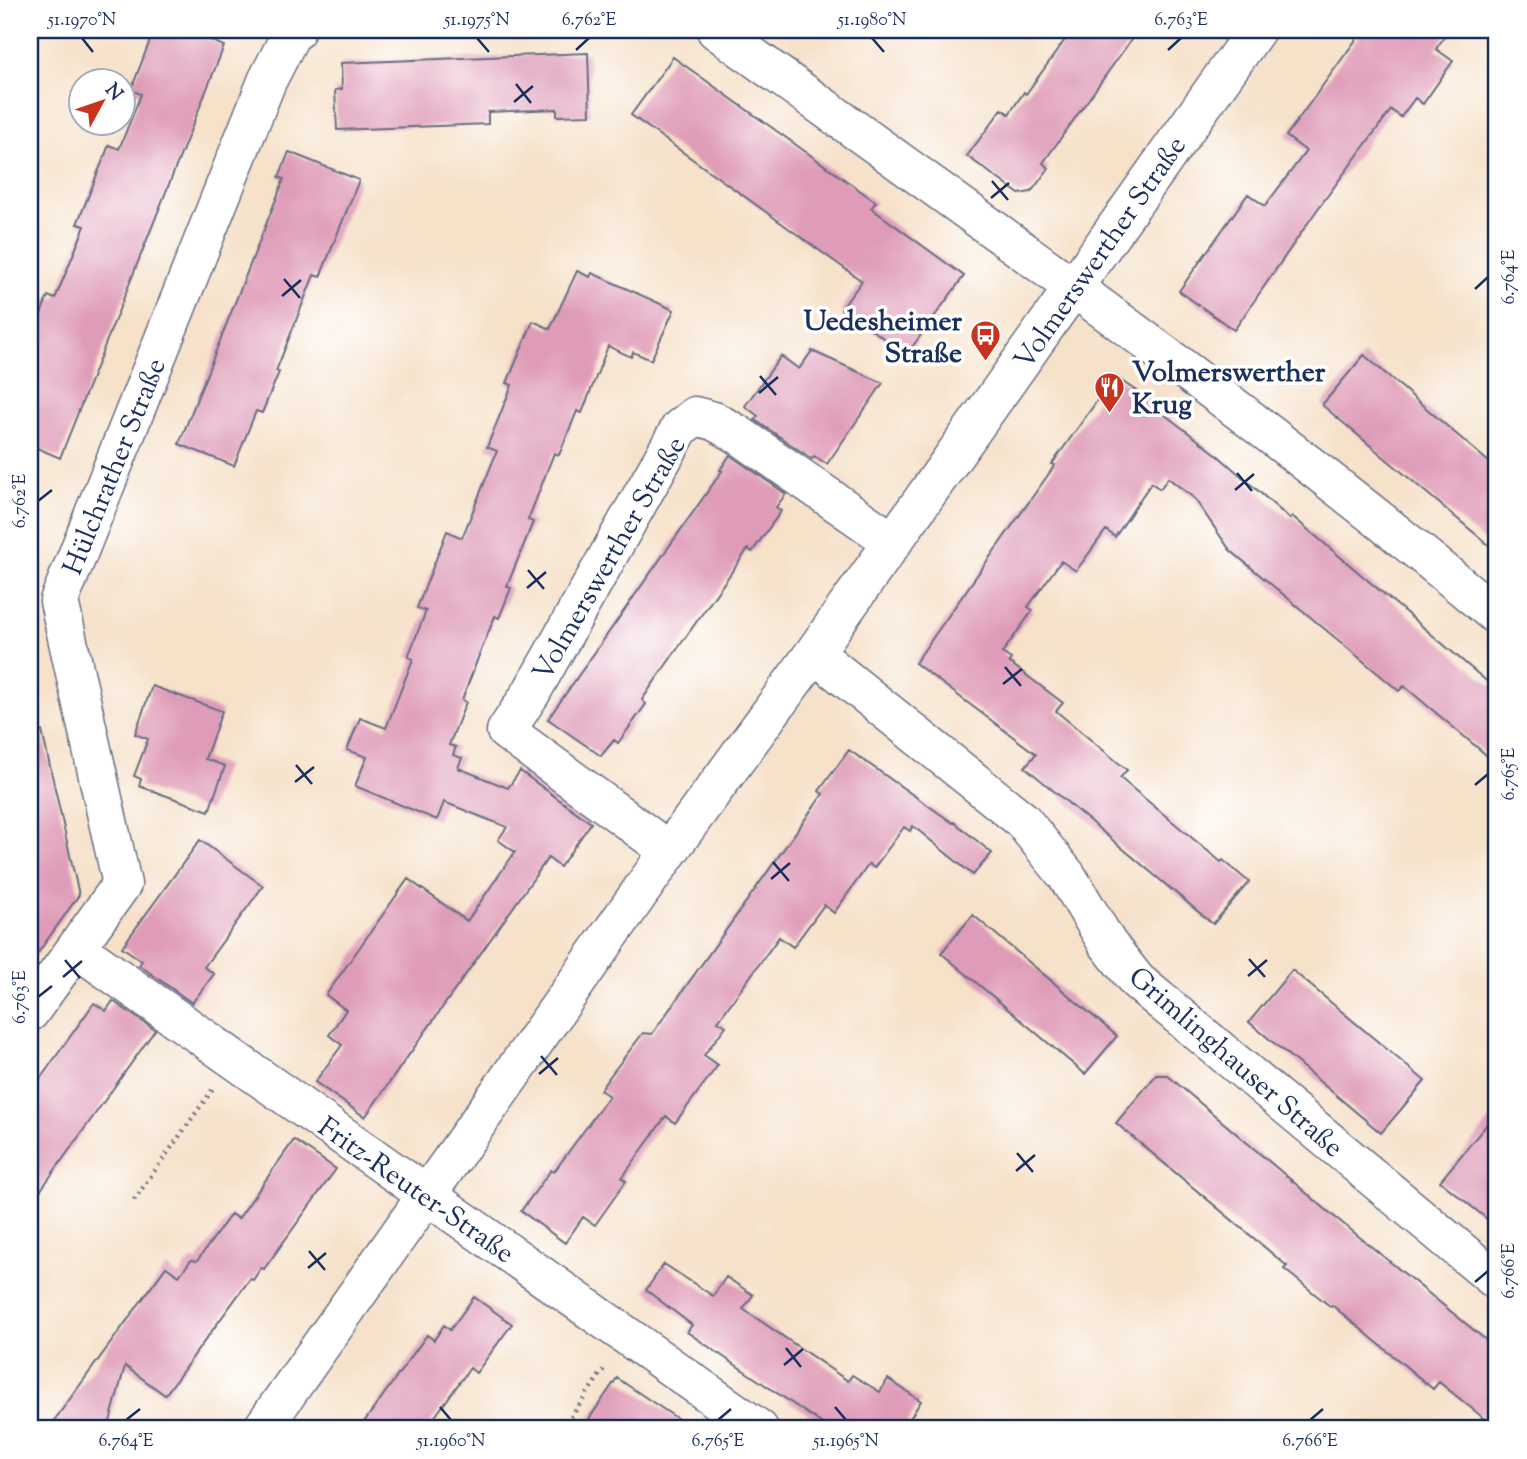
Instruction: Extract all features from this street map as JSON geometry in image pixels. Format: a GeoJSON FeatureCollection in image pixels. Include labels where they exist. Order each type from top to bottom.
{"type":"FeatureCollection","features":[{"type":"Feature","properties":{"kind":"street","name":"Hülchrather Straße"},"geometry":{"type":"LineString","coordinates":[[30,1012],[122,884],[59,601],[274,67],[296,30]]}},
{"type":"Feature","properties":{"kind":"street"},"geometry":{"type":"LineString","coordinates":[[716,30],[1074,288],[1392,528],[1497,616]]}},
{"type":"Feature","properties":{"kind":"street","name":"Volmerswerther Straße"},"geometry":{"type":"LineString","coordinates":[[262,1429],[669,851],[814,653],[1256,30]]}},
{"type":"Feature","properties":{"kind":"street","name":"Volmerswerther Straße"},"geometry":{"type":"LineString","coordinates":[[669,851],[506,731],[531,693],[680,428],[695,416],[714,421],[739,435],[893,542]]}},
{"type":"Feature","properties":{"kind":"street","name":"Grimlinghauser Straße"},"geometry":{"type":"LineString","coordinates":[[814,653],[1022,820],[1067,876],[1107,943],[1137,981],[1497,1281]]}},
{"type":"Feature","properties":{"kind":"street","name":"Fritz-Reuter-Straße"},"geometry":{"type":"LineString","coordinates":[[76,948],[759,1429]]}},
{"type":"Feature","properties":{"kind":"path"},"geometry":{"type":"LineString","coordinates":[[134,1199],[234,1060]]}},
{"type":"Feature","properties":{"kind":"path"},"geometry":{"type":"LineString","coordinates":[[563,1429],[626,1336]]}},
{"type":"Feature","properties":{"kind":"building"},"geometry":{"type":"Polygon","coordinates":[[[154,30],[185,30],[224,46],[60,458],[30,445],[30,343],[48,296],[55,299],[85,226],[77,224],[109,145],[119,149],[124,136],[136,136],[136,106],[141,94],[136,92],[136,77],[154,30]]]}},
{"type":"Feature","properties":{"kind":"building"},"geometry":{"type":"Polygon","coordinates":[[[1072,30],[1138,30],[1043,163],[1049,168],[1031,192],[1019,194],[967,156],[1002,109],[1009,114],[1024,92],[1026,94],[1072,30]]]}},
{"type":"Feature","properties":{"kind":"building"},"geometry":{"type":"Polygon","coordinates":[[[1363,30],[1449,30],[1436,49],[1453,61],[1423,104],[1415,98],[1401,117],[1391,110],[1317,210],[1234,330],[1179,291],[1248,194],[1265,206],[1306,151],[1286,136],[1363,30]]]}},
{"type":"Feature","properties":{"kind":"building"},"geometry":{"type":"Polygon","coordinates":[[[588,53],[590,115],[557,116],[557,109],[488,112],[488,124],[337,130],[335,90],[342,89],[341,63],[588,53]]]}},
{"type":"Feature","properties":{"kind":"building"},"geometry":{"type":"Polygon","coordinates":[[[673,57],[876,202],[871,208],[964,276],[907,354],[841,309],[862,281],[631,115],[673,57]]]}},
{"type":"Feature","properties":{"kind":"building"},"geometry":{"type":"Polygon","coordinates":[[[289,152],[359,180],[320,277],[314,275],[262,413],[256,411],[234,466],[179,444],[284,179],[279,177],[289,152]]]}},
{"type":"Feature","properties":{"kind":"building"},"geometry":{"type":"Polygon","coordinates":[[[577,271],[590,277],[592,273],[674,310],[651,360],[633,352],[631,357],[608,346],[582,413],[577,411],[559,455],[554,453],[528,520],[533,522],[507,586],[511,588],[499,618],[495,616],[478,658],[462,700],[466,702],[449,745],[456,747],[453,755],[462,758],[458,768],[508,788],[520,771],[591,823],[560,867],[548,858],[365,1117],[315,1082],[342,1045],[329,1035],[346,1010],[326,995],[408,879],[467,921],[515,852],[498,840],[507,827],[444,802],[437,820],[355,786],[367,757],[347,750],[360,718],[386,728],[413,659],[408,657],[426,611],[417,608],[447,531],[462,538],[497,451],[487,447],[512,385],[507,383],[533,321],[550,329],[577,271]]]}},
{"type":"Feature","properties":{"kind":"building"},"geometry":{"type":"Polygon","coordinates":[[[812,351],[883,383],[827,464],[814,456],[812,459],[755,420],[758,416],[745,406],[781,356],[799,369],[812,351]]]}},
{"type":"Feature","properties":{"kind":"building"},"geometry":{"type":"Polygon","coordinates":[[[1364,355],[1497,469],[1497,552],[1322,405],[1364,355]]]}},
{"type":"Feature","properties":{"kind":"building"},"geometry":{"type":"Polygon","coordinates":[[[1117,378],[1154,403],[1152,405],[1215,453],[1290,519],[1292,516],[1497,690],[1497,764],[1404,686],[1399,691],[1230,550],[1194,498],[1168,478],[1160,489],[1151,483],[1115,537],[1106,530],[1076,571],[1061,561],[1028,607],[1033,610],[1002,653],[1011,659],[1009,662],[1063,703],[1056,711],[1127,770],[1120,778],[1249,882],[1213,924],[1025,767],[1036,754],[915,663],[1055,465],[1052,464],[1109,384],[1112,386],[1117,378]]]}},
{"type":"Feature","properties":{"kind":"building"},"geometry":{"type":"Polygon","coordinates":[[[730,455],[786,494],[776,507],[781,511],[752,552],[748,549],[661,672],[642,700],[646,704],[618,743],[614,740],[601,756],[548,719],[722,471],[720,470],[730,455]]]}},
{"type":"Feature","properties":{"kind":"building"},"geometry":{"type":"Polygon","coordinates":[[[152,686],[222,711],[205,759],[225,766],[209,811],[139,786],[141,779],[134,776],[148,739],[135,734],[152,686]]]}},
{"type":"Feature","properties":{"kind":"building"},"geometry":{"type":"Polygon","coordinates":[[[42,731],[79,895],[30,964],[30,732],[42,731]]]}},
{"type":"Feature","properties":{"kind":"building"},"geometry":{"type":"Polygon","coordinates":[[[849,750],[954,822],[992,853],[973,875],[913,826],[910,831],[904,827],[874,868],[869,864],[834,913],[824,905],[793,947],[779,937],[718,1021],[726,1026],[704,1055],[718,1065],[675,1123],[666,1116],[622,1178],[626,1181],[595,1225],[583,1217],[565,1243],[521,1211],[551,1170],[554,1172],[609,1096],[600,1090],[643,1033],[652,1034],[823,794],[819,791],[849,750]]]}},
{"type":"Feature","properties":{"kind":"building"},"geometry":{"type":"Polygon","coordinates":[[[200,840],[263,886],[204,967],[214,974],[192,1003],[139,965],[142,961],[122,947],[200,840]]]}},
{"type":"Feature","properties":{"kind":"building"},"geometry":{"type":"Polygon","coordinates":[[[973,915],[1117,1036],[1085,1074],[941,953],[973,915]]]}},
{"type":"Feature","properties":{"kind":"building"},"geometry":{"type":"Polygon","coordinates":[[[1292,970],[1425,1081],[1381,1133],[1249,1022],[1292,970]]]}},
{"type":"Feature","properties":{"kind":"building"},"geometry":{"type":"Polygon","coordinates":[[[113,1001],[155,1030],[30,1205],[30,1093],[94,1003],[106,1011],[113,1001]]]}},
{"type":"Feature","properties":{"kind":"building"},"geometry":{"type":"Polygon","coordinates":[[[1156,1075],[1167,1075],[1497,1349],[1497,1429],[1439,1382],[1433,1389],[1284,1269],[1287,1266],[1116,1123],[1156,1075]]]}},
{"type":"Feature","properties":{"kind":"building"},"geometry":{"type":"Polygon","coordinates":[[[1497,1112],[1497,1227],[1440,1181],[1497,1112]]]}},
{"type":"Feature","properties":{"kind":"building"},"geometry":{"type":"Polygon","coordinates":[[[294,1140],[336,1169],[264,1269],[261,1268],[253,1280],[250,1279],[165,1395],[125,1366],[108,1429],[48,1429],[166,1267],[179,1276],[191,1260],[197,1261],[231,1214],[238,1219],[294,1140]]]}},
{"type":"Feature","properties":{"kind":"building"},"geometry":{"type":"Polygon","coordinates":[[[664,1264],[713,1296],[726,1277],[753,1295],[743,1309],[848,1381],[852,1375],[880,1392],[888,1379],[921,1401],[903,1429],[830,1429],[687,1332],[692,1325],[646,1290],[664,1264]]]}},
{"type":"Feature","properties":{"kind":"building"},"geometry":{"type":"Polygon","coordinates":[[[474,1297],[512,1324],[476,1373],[470,1368],[426,1429],[359,1429],[427,1335],[434,1340],[444,1325],[450,1330],[474,1297]]]}},
{"type":"Feature","properties":{"kind":"building"},"geometry":{"type":"Polygon","coordinates":[[[617,1378],[645,1397],[693,1429],[582,1429],[617,1378]]]}},
{"type":"Feature","properties":{"kind":"place","name":"Uedesheimer Straße"},"geometry":{"type":"Point","coordinates":[985,363]}},
{"type":"Feature","properties":{"kind":"place","name":"Volmerswerther Krug"},"geometry":{"type":"Point","coordinates":[1109,414]}}]}
